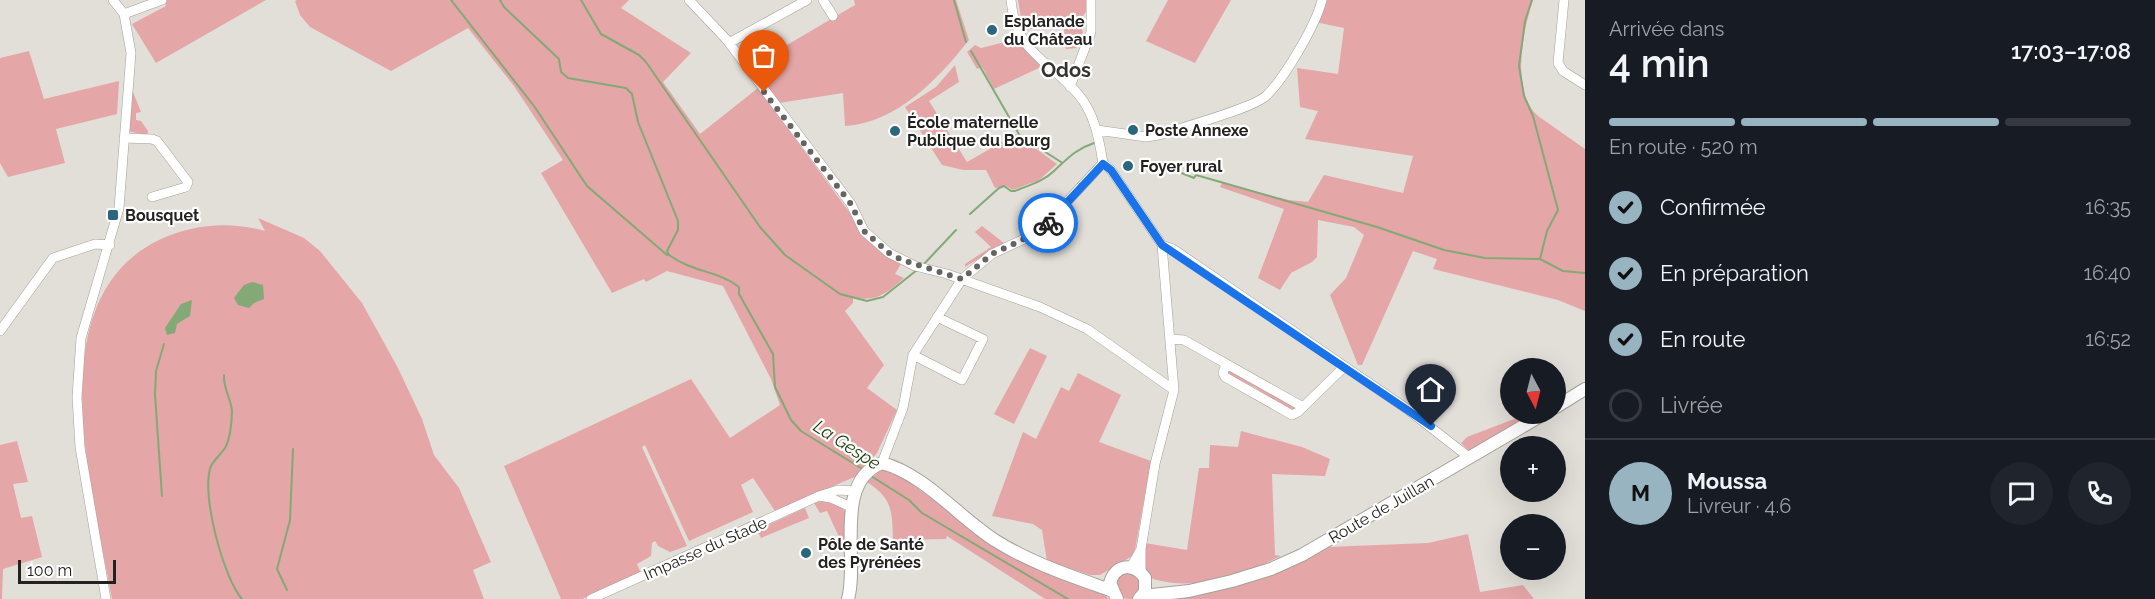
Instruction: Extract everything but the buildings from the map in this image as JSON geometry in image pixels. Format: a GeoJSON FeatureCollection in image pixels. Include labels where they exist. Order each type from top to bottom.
{"type":"FeatureCollection","features":[{"type":"Feature","properties":{"kind":"main road"},"geometry":{"type":"LineString","coordinates":[[1566,401],[1585,389]]}},
{"type":"Feature","properties":{"kind":"main road","name":"Route de Juillan"},"geometry":{"type":"LineString","coordinates":[[1141,597],[1211,586],[1271,569],[1302,555],[1527,424]]}},
{"type":"Feature","properties":{"kind":"main road"},"geometry":{"type":"LineString","coordinates":[[848,599],[851,582],[851,507],[863,479],[878,466],[909,474],[995,540],[1017,554],[1114,594],[1112,576]]}},
{"type":"Feature","properties":{"kind":"main road"},"geometry":{"type":"LineString","coordinates":[[1064,574],[1098,578],[1112,576],[1119,569],[1139,572],[1141,597]]}},
{"type":"Feature","properties":{"kind":"main road","name":"Route de Juillan"},"geometry":{"type":"LineString","coordinates":[[1139,572],[1160,585],[1211,586]]}},
{"type":"Feature","properties":{"kind":"street"},"geometry":{"type":"LineString","coordinates":[[106,599],[80,447],[77,397],[81,338],[119,208],[131,53],[124,14],[113,0]]}},
{"type":"Feature","properties":{"kind":"street"},"geometry":{"type":"LineString","coordinates":[[124,14],[162,0]]}},
{"type":"Feature","properties":{"kind":"street"},"geometry":{"type":"LineString","coordinates":[[729,43],[807,0]]}},
{"type":"Feature","properties":{"kind":"street"},"geometry":{"type":"LineString","coordinates":[[823,0],[832,16]]}},
{"type":"Feature","properties":{"kind":"street"},"geometry":{"type":"LineString","coordinates":[[1011,0],[1017,30],[1030,51],[1070,87],[1090,112],[1097,130],[1103,164],[1111,170],[1162,245],[1416,415],[1470,458]]}},
{"type":"Feature","properties":{"kind":"street"},"geometry":{"type":"LineString","coordinates":[[1070,87],[1091,32],[1091,0]]}},
{"type":"Feature","properties":{"kind":"street"},"geometry":{"type":"LineString","coordinates":[[1097,130],[1146,137],[1159,135],[1236,110],[1266,97],[1310,33],[1322,0]]}},
{"type":"Feature","properties":{"kind":"street"},"geometry":{"type":"LineString","coordinates":[[1564,0],[1558,63],[1563,70],[1585,85]]}},
{"type":"Feature","properties":{"kind":"street"},"geometry":{"type":"LineString","coordinates":[[692,1],[729,43],[851,204],[864,231],[898,258],[915,266],[962,279],[1040,307],[1087,329],[1174,390]]}},
{"type":"Feature","properties":{"kind":"street"},"geometry":{"type":"LineString","coordinates":[[124,138],[157,141],[188,182],[186,187],[152,196]]}},
{"type":"Feature","properties":{"kind":"street"},"geometry":{"type":"LineString","coordinates":[[878,466],[903,408],[913,355],[962,279],[992,254],[1039,232],[1103,164]]}},
{"type":"Feature","properties":{"kind":"street"},"geometry":{"type":"LineString","coordinates":[[0,331],[53,258],[95,244],[110,244]]}},
{"type":"Feature","properties":{"kind":"street"},"geometry":{"type":"LineString","coordinates":[[1139,572],[1155,464],[1174,390],[1162,245]]}},
{"type":"Feature","properties":{"kind":"street"},"geometry":{"type":"LineString","coordinates":[[913,355],[962,380],[983,339],[937,317]]}},
{"type":"Feature","properties":{"kind":"street"},"geometry":{"type":"LineString","coordinates":[[1171,339],[1184,340],[1303,407],[1344,367]]}},
{"type":"Feature","properties":{"kind":"street","name":"Impasse du Stade"},"geometry":{"type":"LineString","coordinates":[[591,599],[819,496],[838,490],[856,491]]}},
{"type":"Feature","properties":{"kind":"street"},"geometry":{"type":"LineString","coordinates":[[819,496],[831,498],[851,507]]}},
{"type":"Feature","properties":{"kind":"shaded area"},"geometry":{"type":"Polygon","coordinates":[[[164,0],[266,0],[156,63],[132,24],[166,6],[164,0]]]}},
{"type":"Feature","properties":{"kind":"shaded area"},"geometry":{"type":"Polygon","coordinates":[[[629,0],[621,8],[691,53],[663,82],[700,134],[758,88],[855,220],[901,264],[895,274],[904,278],[875,298],[853,297],[853,303],[845,311],[884,365],[867,388],[897,410],[877,453],[859,475],[775,511],[753,478],[741,485],[753,512],[689,541],[645,445],[642,447],[687,546],[670,552],[658,546],[655,541],[652,543],[651,556],[637,564],[641,573],[582,599],[561,599],[504,466],[691,379],[730,438],[780,405],[771,379],[723,286],[667,271],[646,282],[644,279],[612,293],[541,173],[563,160],[514,86],[468,28],[391,71],[310,27],[300,15],[295,1],[629,0]]]}},
{"type":"Feature","properties":{"kind":"shaded area"},"geometry":{"type":"Polygon","coordinates":[[[854,0],[956,0],[969,40],[930,84],[915,96],[882,117],[864,123],[845,126],[843,93],[779,103],[753,65],[855,5],[854,0]]]}},
{"type":"Feature","properties":{"kind":"shaded area"},"geometry":{"type":"Polygon","coordinates":[[[1018,0],[1088,0],[1088,9],[1078,23],[1023,30],[1018,0]]]}},
{"type":"Feature","properties":{"kind":"shaded area"},"geometry":{"type":"Polygon","coordinates":[[[1168,0],[1231,0],[1195,63],[1146,41],[1168,0]]]}},
{"type":"Feature","properties":{"kind":"shaded area"},"geometry":{"type":"Polygon","coordinates":[[[1317,0],[1533,0],[1521,60],[1524,92],[1529,105],[1538,116],[1585,149],[1585,311],[1558,300],[1433,269],[1437,259],[1413,251],[1362,365],[1358,365],[1330,295],[1346,278],[1364,235],[1354,227],[1318,220],[1317,257],[1312,262],[1291,273],[1280,290],[1258,278],[1284,209],[1220,187],[1222,183],[1289,200],[1308,202],[1324,175],[1403,193],[1413,156],[1305,139],[1318,111],[1300,107],[1297,68],[1338,74],[1344,28],[1310,21],[1317,0]]]}},
{"type":"Feature","properties":{"kind":"shaded area"},"geometry":{"type":"Polygon","coordinates":[[[1080,25],[1083,32],[1077,48],[1066,49],[1064,28],[1080,25]]]}},
{"type":"Feature","properties":{"kind":"shaded area"},"geometry":{"type":"Polygon","coordinates":[[[1017,39],[1041,67],[994,89],[982,67],[977,69],[967,52],[975,45],[981,48],[1017,39]]]}},
{"type":"Feature","properties":{"kind":"shaded area"},"geometry":{"type":"Polygon","coordinates":[[[29,51],[44,99],[119,81],[117,114],[56,129],[65,163],[8,177],[0,163],[0,58],[29,51]]]}},
{"type":"Feature","properties":{"kind":"shaded area"},"geometry":{"type":"Polygon","coordinates":[[[955,65],[959,82],[929,101],[967,162],[1016,134],[1057,164],[1039,180],[1013,190],[1006,186],[995,188],[986,170],[963,170],[942,165],[905,107],[936,87],[955,65]]]}},
{"type":"Feature","properties":{"kind":"shaded area"},"geometry":{"type":"Polygon","coordinates":[[[131,92],[141,112],[136,113],[136,120],[141,121],[148,131],[147,135],[127,131],[131,92]]]}},
{"type":"Feature","properties":{"kind":"shaded area"},"geometry":{"type":"Polygon","coordinates":[[[258,218],[304,238],[320,251],[362,303],[398,368],[422,419],[434,455],[459,488],[491,562],[473,570],[484,599],[112,599],[86,456],[82,403],[85,353],[97,307],[121,268],[159,240],[198,227],[225,225],[265,231],[258,218]]]}},
{"type":"Feature","properties":{"kind":"shaded area"},"geometry":{"type":"Polygon","coordinates":[[[982,226],[1004,243],[965,267],[965,264],[991,247],[975,232],[982,226]]]}},
{"type":"Feature","properties":{"kind":"shaded area"},"geometry":{"type":"Polygon","coordinates":[[[252,282],[263,285],[264,299],[249,308],[238,305],[234,298],[244,285],[252,282]]]}},
{"type":"Feature","properties":{"kind":"shaded area"},"geometry":{"type":"Polygon","coordinates":[[[192,300],[190,316],[177,324],[175,333],[167,335],[165,328],[181,304],[192,300]]]}},
{"type":"Feature","properties":{"kind":"shaded area"},"geometry":{"type":"Polygon","coordinates":[[[1030,348],[1047,356],[1014,424],[994,414],[1030,348]]]}},
{"type":"Feature","properties":{"kind":"shaded area"},"geometry":{"type":"Polygon","coordinates":[[[1228,368],[1297,406],[1293,413],[1254,387],[1227,376],[1228,368]]]}},
{"type":"Feature","properties":{"kind":"shaded area"},"geometry":{"type":"Polygon","coordinates":[[[1078,373],[1121,395],[1099,442],[1151,461],[1134,555],[1100,575],[1090,575],[1047,561],[1042,530],[1033,524],[992,516],[1023,432],[1036,439],[1061,387],[1069,391],[1078,373]]]}},
{"type":"Feature","properties":{"kind":"shaded area"},"geometry":{"type":"Polygon","coordinates":[[[1501,424],[1517,424],[1469,451],[1461,443],[1467,437],[1501,424]]]}},
{"type":"Feature","properties":{"kind":"shaded area"},"geometry":{"type":"Polygon","coordinates":[[[1241,431],[1302,447],[1330,459],[1325,476],[1272,474],[1275,555],[1281,556],[1218,580],[1186,584],[1153,579],[1145,570],[1145,543],[1187,550],[1199,468],[1209,468],[1210,445],[1238,447],[1241,431]]]}},
{"type":"Feature","properties":{"kind":"shaded area"},"geometry":{"type":"Polygon","coordinates":[[[17,441],[28,482],[13,484],[21,518],[32,516],[42,557],[3,569],[2,599],[0,599],[0,445],[17,441]]]}},
{"type":"Feature","properties":{"kind":"shaded area"},"geometry":{"type":"Polygon","coordinates":[[[883,468],[892,469],[986,539],[1104,591],[1108,599],[1045,599],[947,536],[946,539],[893,540],[889,506],[882,494],[867,482],[883,468]]]}},
{"type":"Feature","properties":{"kind":"shaded area"},"geometry":{"type":"Polygon","coordinates":[[[823,501],[840,506],[846,512],[845,550],[827,511],[820,513],[814,503],[823,501]]]}},
{"type":"Feature","properties":{"kind":"shaded area"},"geometry":{"type":"Polygon","coordinates":[[[805,508],[809,518],[761,538],[757,530],[805,508]]]}},
{"type":"Feature","properties":{"kind":"shaded area"},"geometry":{"type":"Polygon","coordinates":[[[1468,534],[1480,592],[1523,585],[1534,599],[1150,599],[1175,596],[1328,547],[1428,543],[1468,534]]]}},
{"type":"Feature","properties":{"kind":"shaded area"},"geometry":{"type":"Polygon","coordinates":[[[1129,573],[1138,577],[1142,586],[1138,595],[1129,599],[1120,595],[1116,586],[1120,577],[1129,573]]]}},
{"type":"Feature","properties":{"kind":"waterway"},"geometry":{"type":"LineString","coordinates":[[451,0],[534,106],[587,186],[667,255]]}},
{"type":"Feature","properties":{"kind":"waterway","name":"La Gespe"},"geometry":{"type":"LineString","coordinates":[[500,0],[504,7],[559,59],[561,72],[568,78],[626,88],[632,94],[638,122],[678,221],[678,230],[667,251],[669,255],[687,265],[731,281],[739,287],[739,294],[773,354],[775,387],[791,420],[801,431],[864,470]]}},
{"type":"Feature","properties":{"kind":"waterway"},"geometry":{"type":"LineString","coordinates":[[581,0],[601,34],[639,55],[646,62],[760,227],[785,255],[840,294],[867,301],[883,297],[917,270]]}},
{"type":"Feature","properties":{"kind":"waterway"},"geometry":{"type":"LineString","coordinates":[[954,0],[966,42]]}},
{"type":"Feature","properties":{"kind":"waterway"},"geometry":{"type":"LineString","coordinates":[[1532,0],[1525,21],[1519,66],[1524,96],[1533,116],[1558,210],[1547,231],[1540,259]]}},
{"type":"Feature","properties":{"kind":"waterway"},"geometry":{"type":"LineString","coordinates":[[971,51],[1020,136],[1061,162]]}},
{"type":"Feature","properties":{"kind":"waterway"},"geometry":{"type":"LineString","coordinates":[[970,214],[999,188],[1004,186],[1015,191],[1036,182],[1050,174],[1077,151],[1094,143]]}},
{"type":"Feature","properties":{"kind":"waterway"},"geometry":{"type":"LineString","coordinates":[[1174,170],[1194,178],[1196,175],[1377,227],[1444,250],[1485,258],[1540,259],[1563,271],[1585,273]]}},
{"type":"Feature","properties":{"kind":"waterway"},"geometry":{"type":"LineString","coordinates":[[924,264],[956,230]]}},
{"type":"Feature","properties":{"kind":"waterway"},"geometry":{"type":"LineString","coordinates":[[162,496],[155,395],[156,371],[164,344]]}},
{"type":"Feature","properties":{"kind":"waterway"},"geometry":{"type":"LineString","coordinates":[[224,375],[232,411],[231,425],[227,445],[211,466],[208,479],[209,495],[211,515],[221,555],[235,589],[242,599]]}},
{"type":"Feature","properties":{"kind":"waterway"},"geometry":{"type":"LineString","coordinates":[[287,590],[277,569],[290,520],[293,449]]}},
{"type":"Feature","properties":{"kind":"waterway","name":"La Gespe"},"geometry":{"type":"LineString","coordinates":[[871,476],[909,500],[922,513],[1068,599]]}},
{"type":"Feature","properties":{"kind":"way so far"},"geometry":{"type":"LineString","coordinates":[[764,92],[851,204],[864,231],[889,253],[915,266],[962,279],[992,254],[1039,232],[1048,223]]}},
{"type":"Feature","properties":{"kind":"place","name":"Esplanade du Château"},"geometry":{"type":"Point","coordinates":[992,30]}},
{"type":"Feature","properties":{"kind":"place","name":"Poste Annexe"},"geometry":{"type":"Point","coordinates":[1133,130]}},
{"type":"Feature","properties":{"kind":"place","name":"École maternelle Publique du Bourg"},"geometry":{"type":"Point","coordinates":[895,131]}},
{"type":"Feature","properties":{"kind":"place","name":"Foyer rural"},"geometry":{"type":"Point","coordinates":[1128,166]}},
{"type":"Feature","properties":{"kind":"place","name":"Bousquet"},"geometry":{"type":"Point","coordinates":[113,215]}},
{"type":"Feature","properties":{"kind":"place","name":"Pôle de Santé des Pyrénées"},"geometry":{"type":"Point","coordinates":[806,553]}},
{"type":"Feature","properties":{"kind":"district","name":"Odos"},"geometry":{"type":"Point","coordinates":[1066,70]}},
{"type":"Feature","properties":{"kind":"route"},"geometry":{"type":"LineString","coordinates":[[1048,223],[1103,164],[1107,166],[1162,245],[1179,253],[1431,426]]}}]}
